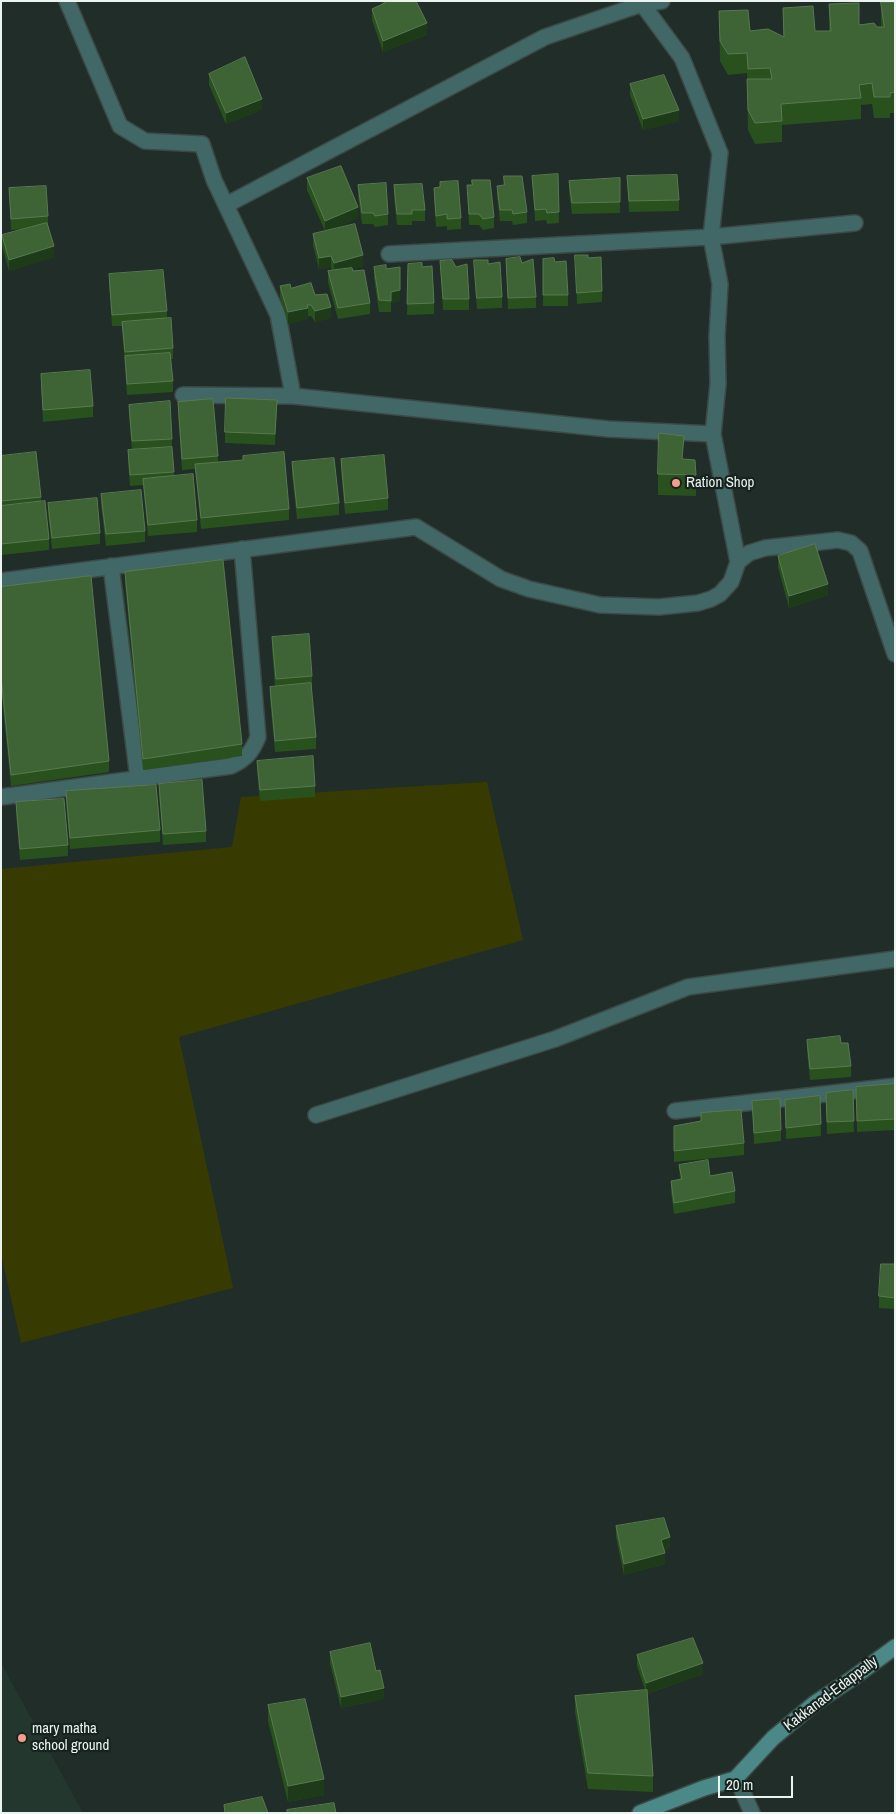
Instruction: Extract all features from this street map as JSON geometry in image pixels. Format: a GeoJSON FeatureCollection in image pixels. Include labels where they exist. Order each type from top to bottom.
{"type":"FeatureCollection","features":[{"type":"Feature","properties":{"kind":"street"},"geometry":{"type":"LineString","coordinates":[[67,1],[120,126],[145,141],[202,144],[214,180],[278,315],[293,396]]}},
{"type":"Feature","properties":{"kind":"street"},"geometry":{"type":"LineString","coordinates":[[226,205],[545,37],[641,3],[662,1]]}},
{"type":"Feature","properties":{"kind":"street"},"geometry":{"type":"LineString","coordinates":[[1,580],[416,526],[501,579],[529,589],[600,605],[658,607],[698,604],[720,594],[731,582],[738,562],[714,434],[718,384],[717,336],[720,284],[711,237],[720,153],[682,58],[641,3]]}},
{"type":"Feature","properties":{"kind":"street"},"geometry":{"type":"LineString","coordinates":[[389,254],[711,237],[855,223]]}},
{"type":"Feature","properties":{"kind":"street"},"geometry":{"type":"LineString","coordinates":[[183,396],[293,396],[608,428],[714,434]]}},
{"type":"Feature","properties":{"kind":"street"},"geometry":{"type":"LineString","coordinates":[[738,562],[749,553],[766,548],[838,540],[851,544],[860,551],[895,654]]}},
{"type":"Feature","properties":{"kind":"street"},"geometry":{"type":"LineString","coordinates":[[1,797],[231,766],[242,760],[253,749],[258,737],[242,549]]}},
{"type":"Feature","properties":{"kind":"street"},"geometry":{"type":"LineString","coordinates":[[111,566],[138,778]]}},
{"type":"Feature","properties":{"kind":"street"},"geometry":{"type":"LineString","coordinates":[[316,1115],[555,1039],[688,987],[895,959]]}},
{"type":"Feature","properties":{"kind":"street"},"geometry":{"type":"LineString","coordinates":[[675,1111],[895,1086]]}},
{"type":"Feature","properties":{"kind":"street","name":"Kakkanad-Edappally"},"geometry":{"type":"LineString","coordinates":[[640,1813],[735,1778],[773,1738],[815,1703],[895,1647]]}},
{"type":"Feature","properties":{"kind":"street"},"geometry":{"type":"LineString","coordinates":[[735,1778],[752,1813]]}},
{"type":"Feature","properties":{"kind":"shaded area"},"geometry":{"type":"Polygon","coordinates":[[[487,782],[523,940],[179,1037],[233,1288],[21,1343],[1,1253],[1,869],[232,847],[241,797],[487,782]]]}},
{"type":"Feature","properties":{"kind":"shaded area","name":"mary matha school ground"},"geometry":{"type":"Polygon","coordinates":[[[1,1663],[83,1813],[1,1813],[1,1663]]]}},
{"type":"Feature","properties":{"kind":"building"},"geometry":{"type":"Polygon","coordinates":[[[384,1],[416,1],[427,23],[383,41],[372,9],[385,3],[384,1]]]}},
{"type":"Feature","properties":{"kind":"building"},"geometry":{"type":"Polygon","coordinates":[[[881,2],[895,2],[895,92],[890,93],[890,97],[874,97],[872,83],[859,85],[861,98],[781,104],[782,121],[755,123],[748,110],[747,79],[772,79],[770,68],[748,69],[747,53],[728,54],[720,41],[719,11],[748,10],[750,31],[768,29],[784,37],[783,8],[813,6],[815,31],[831,31],[829,4],[859,3],[859,25],[874,23],[877,27],[884,27],[881,2]]]}},
{"type":"Feature","properties":{"kind":"building"},"geometry":{"type":"Polygon","coordinates":[[[245,57],[262,99],[226,113],[209,74],[245,57]]]}},
{"type":"Feature","properties":{"kind":"building"},"geometry":{"type":"Polygon","coordinates":[[[664,75],[679,110],[643,119],[630,84],[664,75]]]}},
{"type":"Feature","properties":{"kind":"building"},"geometry":{"type":"Polygon","coordinates":[[[341,166],[358,207],[325,221],[307,178],[341,166]]]}},
{"type":"Feature","properties":{"kind":"building"},"geometry":{"type":"Polygon","coordinates":[[[558,174],[559,212],[547,213],[546,209],[535,210],[532,176],[558,174]]]}},
{"type":"Feature","properties":{"kind":"building"},"geometry":{"type":"Polygon","coordinates":[[[677,175],[679,200],[629,201],[627,176],[677,175]]]}},
{"type":"Feature","properties":{"kind":"building"},"geometry":{"type":"Polygon","coordinates":[[[504,176],[522,176],[527,212],[513,214],[512,210],[500,210],[497,186],[504,185],[504,176]]]}},
{"type":"Feature","properties":{"kind":"building"},"geometry":{"type":"Polygon","coordinates":[[[620,178],[620,202],[572,203],[569,181],[620,178]]]}},
{"type":"Feature","properties":{"kind":"building"},"geometry":{"type":"Polygon","coordinates":[[[472,180],[490,180],[494,217],[483,219],[479,214],[469,214],[467,185],[472,185],[472,180]]]}},
{"type":"Feature","properties":{"kind":"building"},"geometry":{"type":"Polygon","coordinates":[[[458,181],[461,218],[447,219],[447,214],[436,216],[434,188],[440,187],[440,182],[458,181]]]}},
{"type":"Feature","properties":{"kind":"building"},"geometry":{"type":"Polygon","coordinates":[[[386,183],[388,214],[375,216],[373,213],[362,213],[358,185],[386,183]]]}},
{"type":"Feature","properties":{"kind":"building"},"geometry":{"type":"Polygon","coordinates":[[[422,184],[425,210],[412,210],[412,214],[397,214],[394,185],[422,184]]]}},
{"type":"Feature","properties":{"kind":"building"},"geometry":{"type":"Polygon","coordinates":[[[46,186],[48,216],[11,219],[9,188],[46,186]]]}},
{"type":"Feature","properties":{"kind":"building"},"geometry":{"type":"Polygon","coordinates":[[[47,223],[54,246],[9,260],[2,235],[47,223]]]}},
{"type":"Feature","properties":{"kind":"building"},"geometry":{"type":"Polygon","coordinates":[[[355,224],[363,255],[334,263],[331,256],[319,258],[313,234],[355,224]]]}},
{"type":"Feature","properties":{"kind":"building"},"geometry":{"type":"Polygon","coordinates":[[[575,255],[588,255],[588,258],[601,257],[602,291],[577,293],[575,255]]]}},
{"type":"Feature","properties":{"kind":"building"},"geometry":{"type":"Polygon","coordinates":[[[520,257],[522,263],[533,259],[536,297],[508,298],[506,259],[520,257]]]}},
{"type":"Feature","properties":{"kind":"building"},"geometry":{"type":"Polygon","coordinates":[[[554,258],[555,262],[566,261],[568,295],[543,295],[543,259],[554,258]]]}},
{"type":"Feature","properties":{"kind":"building"},"geometry":{"type":"Polygon","coordinates":[[[452,260],[456,267],[467,264],[469,299],[443,299],[440,261],[452,260]]]}},
{"type":"Feature","properties":{"kind":"building"},"geometry":{"type":"Polygon","coordinates":[[[474,260],[488,260],[488,264],[500,262],[502,297],[477,298],[474,260]]]}},
{"type":"Feature","properties":{"kind":"building"},"geometry":{"type":"Polygon","coordinates":[[[422,263],[422,267],[432,266],[434,303],[407,304],[408,264],[422,263]]]}},
{"type":"Feature","properties":{"kind":"building"},"geometry":{"type":"Polygon","coordinates":[[[386,265],[386,269],[400,267],[400,290],[391,292],[391,301],[379,300],[374,267],[386,265]]]}},
{"type":"Feature","properties":{"kind":"building"},"geometry":{"type":"Polygon","coordinates":[[[352,268],[353,271],[364,270],[370,303],[338,308],[328,271],[352,268]]]}},
{"type":"Feature","properties":{"kind":"building"},"geometry":{"type":"Polygon","coordinates":[[[163,270],[167,311],[112,315],[109,274],[163,270]]]}},
{"type":"Feature","properties":{"kind":"building"},"geometry":{"type":"Polygon","coordinates":[[[311,283],[315,295],[327,294],[331,307],[315,311],[311,305],[307,305],[308,308],[288,312],[280,286],[290,284],[291,288],[311,283]]]}},
{"type":"Feature","properties":{"kind":"building"},"geometry":{"type":"Polygon","coordinates":[[[171,318],[173,348],[125,352],[122,322],[171,318]]]}},
{"type":"Feature","properties":{"kind":"building"},"geometry":{"type":"Polygon","coordinates":[[[170,353],[173,381],[127,384],[125,356],[170,353]]]}},
{"type":"Feature","properties":{"kind":"building"},"geometry":{"type":"Polygon","coordinates":[[[90,370],[93,406],[43,410],[41,374],[90,370]]]}},
{"type":"Feature","properties":{"kind":"building"},"geometry":{"type":"Polygon","coordinates":[[[226,398],[277,400],[275,434],[225,432],[226,398]]]}},
{"type":"Feature","properties":{"kind":"building"},"geometry":{"type":"Polygon","coordinates":[[[213,399],[218,456],[182,459],[178,402],[213,399]]]}},
{"type":"Feature","properties":{"kind":"building"},"geometry":{"type":"Polygon","coordinates":[[[170,401],[172,439],[132,441],[129,405],[170,401]]]}},
{"type":"Feature","properties":{"kind":"building"},"geometry":{"type":"Polygon","coordinates":[[[659,433],[684,436],[682,459],[695,460],[696,475],[658,474],[659,433]]]}},
{"type":"Feature","properties":{"kind":"building"},"geometry":{"type":"Polygon","coordinates":[[[172,447],[174,472],[130,475],[128,450],[172,447]]]}},
{"type":"Feature","properties":{"kind":"building"},"geometry":{"type":"Polygon","coordinates":[[[36,452],[41,497],[1,501],[1,456],[36,452]]]}},
{"type":"Feature","properties":{"kind":"building"},"geometry":{"type":"Polygon","coordinates":[[[284,452],[289,509],[201,518],[195,464],[243,460],[243,456],[284,452]]]}},
{"type":"Feature","properties":{"kind":"building"},"geometry":{"type":"Polygon","coordinates":[[[384,455],[388,498],[345,503],[341,459],[384,455]]]}},
{"type":"Feature","properties":{"kind":"building"},"geometry":{"type":"Polygon","coordinates":[[[334,458],[339,503],[297,508],[292,462],[334,458]]]}},
{"type":"Feature","properties":{"kind":"building"},"geometry":{"type":"Polygon","coordinates":[[[193,474],[197,520],[148,525],[143,479],[193,474]]]}},
{"type":"Feature","properties":{"kind":"building"},"geometry":{"type":"Polygon","coordinates":[[[141,490],[145,531],[106,534],[101,494],[141,490]]]}},
{"type":"Feature","properties":{"kind":"building"},"geometry":{"type":"Polygon","coordinates":[[[97,498],[100,533],[52,538],[48,503],[97,498]]]}},
{"type":"Feature","properties":{"kind":"building"},"geometry":{"type":"Polygon","coordinates":[[[45,501],[49,539],[1,544],[1,506],[45,501]]]}},
{"type":"Feature","properties":{"kind":"building"},"geometry":{"type":"Polygon","coordinates":[[[815,544],[828,584],[789,596],[778,556],[815,544]]]}},
{"type":"Feature","properties":{"kind":"building"},"geometry":{"type":"Polygon","coordinates":[[[223,560],[242,744],[143,759],[125,572],[223,560]]]}},
{"type":"Feature","properties":{"kind":"building"},"geometry":{"type":"Polygon","coordinates":[[[91,576],[109,761],[11,775],[1,676],[1,587],[91,576]]]}},
{"type":"Feature","properties":{"kind":"building"},"geometry":{"type":"Polygon","coordinates":[[[309,634],[312,676],[276,679],[272,637],[309,634]]]}},
{"type":"Feature","properties":{"kind":"building"},"geometry":{"type":"Polygon","coordinates":[[[311,683],[316,737],[275,741],[270,687],[311,683]]]}},
{"type":"Feature","properties":{"kind":"building"},"geometry":{"type":"Polygon","coordinates":[[[313,756],[315,786],[260,790],[257,761],[313,756]]]}},
{"type":"Feature","properties":{"kind":"building"},"geometry":{"type":"Polygon","coordinates":[[[202,780],[206,831],[163,834],[159,784],[202,780]]]}},
{"type":"Feature","properties":{"kind":"building"},"geometry":{"type":"Polygon","coordinates":[[[156,785],[160,830],[70,838],[66,791],[156,785]]]}},
{"type":"Feature","properties":{"kind":"building"},"geometry":{"type":"Polygon","coordinates":[[[64,799],[68,845],[20,849],[16,802],[64,799]]]}},
{"type":"Feature","properties":{"kind":"building"},"geometry":{"type":"Polygon","coordinates":[[[840,1036],[841,1043],[848,1043],[851,1066],[810,1069],[807,1040],[840,1036]]]}},
{"type":"Feature","properties":{"kind":"building"},"geometry":{"type":"Polygon","coordinates":[[[895,1084],[895,1119],[857,1121],[856,1087],[895,1084]]]}},
{"type":"Feature","properties":{"kind":"building"},"geometry":{"type":"Polygon","coordinates":[[[853,1090],[854,1121],[827,1122],[826,1093],[853,1090]]]}},
{"type":"Feature","properties":{"kind":"building"},"geometry":{"type":"Polygon","coordinates":[[[820,1096],[821,1124],[786,1128],[785,1100],[820,1096]]]}},
{"type":"Feature","properties":{"kind":"building"},"geometry":{"type":"Polygon","coordinates":[[[780,1099],[781,1130],[754,1133],[752,1101],[780,1099]]]}},
{"type":"Feature","properties":{"kind":"building"},"geometry":{"type":"Polygon","coordinates":[[[741,1110],[744,1143],[674,1151],[674,1126],[701,1121],[701,1113],[741,1110]]]}},
{"type":"Feature","properties":{"kind":"building"},"geometry":{"type":"Polygon","coordinates":[[[708,1160],[710,1176],[732,1172],[735,1191],[674,1203],[671,1181],[682,1179],[679,1165],[708,1160]]]}},
{"type":"Feature","properties":{"kind":"building"},"geometry":{"type":"Polygon","coordinates":[[[881,1264],[895,1264],[895,1298],[879,1296],[881,1264]]]}},
{"type":"Feature","properties":{"kind":"building"},"geometry":{"type":"Polygon","coordinates":[[[664,1518],[670,1537],[661,1540],[665,1553],[624,1564],[616,1526],[664,1518]]]}},
{"type":"Feature","properties":{"kind":"building"},"geometry":{"type":"Polygon","coordinates":[[[693,1638],[703,1663],[646,1683],[637,1655],[693,1638]]]}},
{"type":"Feature","properties":{"kind":"building"},"geometry":{"type":"Polygon","coordinates":[[[370,1643],[376,1671],[380,1670],[384,1688],[341,1697],[330,1652],[370,1643]]]}},
{"type":"Feature","properties":{"kind":"building"},"geometry":{"type":"Polygon","coordinates":[[[647,1690],[653,1776],[588,1773],[575,1696],[647,1690]]]}},
{"type":"Feature","properties":{"kind":"building"},"geometry":{"type":"Polygon","coordinates":[[[305,1699],[324,1779],[288,1786],[268,1705],[305,1699]]]}},
{"type":"Feature","properties":{"kind":"building"},"geometry":{"type":"Polygon","coordinates":[[[262,1797],[268,1813],[225,1813],[224,1805],[262,1797]]]}},
{"type":"Feature","properties":{"kind":"building"},"geometry":{"type":"Polygon","coordinates":[[[334,1803],[336,1813],[287,1813],[287,1810],[334,1803]]]}},
{"type":"Feature","properties":{"kind":"place","name":"Ration Shop"},"geometry":{"type":"Point","coordinates":[676,483]}},
{"type":"Feature","properties":{"kind":"place","name":"mary matha school ground"},"geometry":{"type":"Point","coordinates":[22,1738]}}]}
